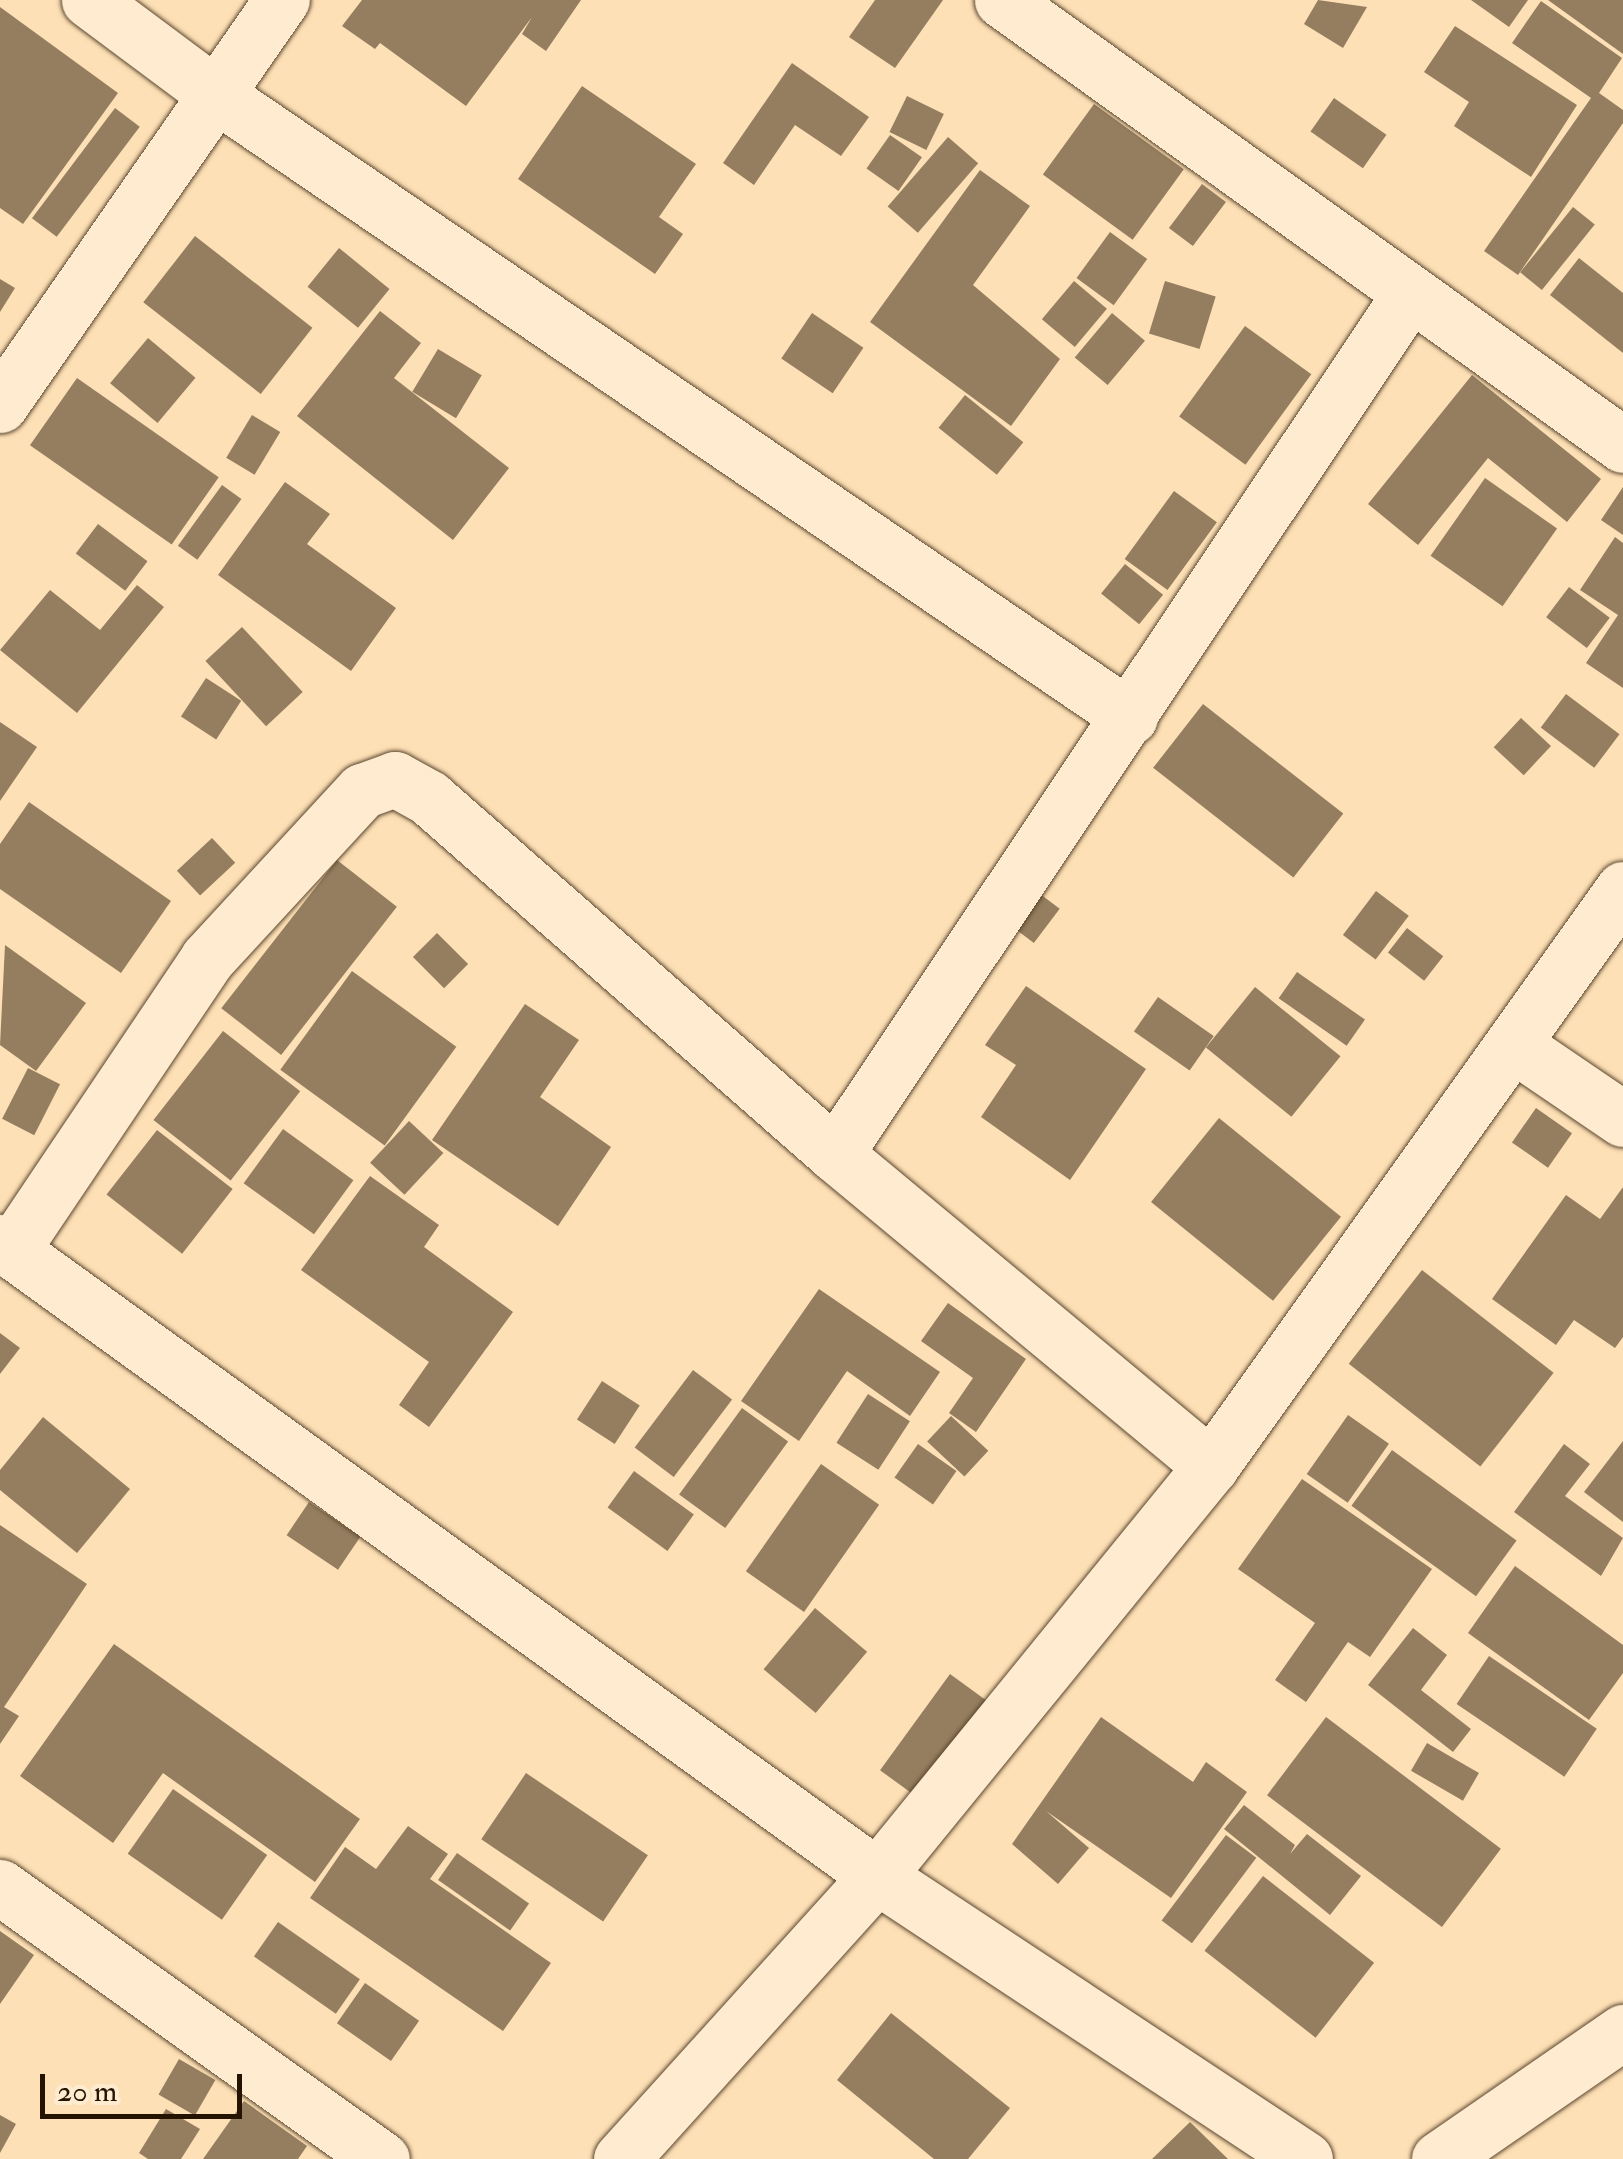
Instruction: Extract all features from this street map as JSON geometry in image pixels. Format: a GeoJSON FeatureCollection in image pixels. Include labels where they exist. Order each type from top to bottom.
{"type":"FeatureCollection","features":[{"type":"Feature","properties":{"kind":"street"},"geometry":{"type":"LineString","coordinates":[[89,0],[215,94],[1130,717]]}},
{"type":"Feature","properties":{"kind":"street"},"geometry":{"type":"LineString","coordinates":[[0,404],[282,0]]}},
{"type":"Feature","properties":{"kind":"street"},"geometry":{"type":"LineString","coordinates":[[1002,0],[1409,296],[1623,446]]}},
{"type":"Feature","properties":{"kind":"street"},"geometry":{"type":"LineString","coordinates":[[834,1154],[1409,296]]}},
{"type":"Feature","properties":{"kind":"street"},"geometry":{"type":"LineString","coordinates":[[1211,1466],[834,1154],[429,798],[395,780],[362,791],[206,959],[6,1246],[877,1876],[1305,2159]]}},
{"type":"Feature","properties":{"kind":"street"},"geometry":{"type":"LineString","coordinates":[[621,2159],[877,1876],[1211,1466],[1517,1047],[1623,889]]}},
{"type":"Feature","properties":{"kind":"street"},"geometry":{"type":"LineString","coordinates":[[1517,1047],[1623,1119]]}},
{"type":"Feature","properties":{"kind":"street"},"geometry":{"type":"LineString","coordinates":[[0,1887],[382,2159]]}},
{"type":"Feature","properties":{"kind":"street"},"geometry":{"type":"LineString","coordinates":[[1439,2159],[1623,2032]]}},
{"type":"Feature","properties":{"kind":"building"},"geometry":{"type":"Polygon","coordinates":[[[362,0],[581,0],[546,51],[522,34],[532,17],[466,106],[380,43],[375,49],[342,26],[362,0]]]}},
{"type":"Feature","properties":{"kind":"building"},"geometry":{"type":"Polygon","coordinates":[[[875,0],[943,0],[895,68],[849,37],[875,0]]]}},
{"type":"Feature","properties":{"kind":"building"},"geometry":{"type":"Polygon","coordinates":[[[1318,0],[1367,7],[1343,48],[1304,24],[1318,0]]]}},
{"type":"Feature","properties":{"kind":"building"},"geometry":{"type":"Polygon","coordinates":[[[1471,0],[1528,0],[1509,27],[1471,0]]]}},
{"type":"Feature","properties":{"kind":"building"},"geometry":{"type":"Polygon","coordinates":[[[1548,0],[1623,0],[1623,54],[1548,0]]]}},
{"type":"Feature","properties":{"kind":"building"},"geometry":{"type":"Polygon","coordinates":[[[1541,1],[1622,58],[1599,93],[1623,110],[1623,123],[1518,275],[1484,251],[1591,98],[1512,43],[1541,1]]]}},
{"type":"Feature","properties":{"kind":"building"},"geometry":{"type":"Polygon","coordinates":[[[0,7],[118,93],[23,224],[0,208],[0,7]]]}},
{"type":"Feature","properties":{"kind":"building"},"geometry":{"type":"Polygon","coordinates":[[[1455,26],[1577,105],[1531,177],[1454,126],[1469,102],[1424,72],[1455,26]]]}},
{"type":"Feature","properties":{"kind":"building"},"geometry":{"type":"Polygon","coordinates":[[[792,63],[869,117],[841,156],[795,125],[754,185],[723,163],[792,63]]]}},
{"type":"Feature","properties":{"kind":"building"},"geometry":{"type":"Polygon","coordinates":[[[582,86],[696,164],[659,217],[683,234],[655,274],[518,179],[582,86]]]}},
{"type":"Feature","properties":{"kind":"building"},"geometry":{"type":"Polygon","coordinates":[[[907,96],[944,114],[926,150],[889,132],[907,96]]]}},
{"type":"Feature","properties":{"kind":"building"},"geometry":{"type":"Polygon","coordinates":[[[1334,98],[1386,135],[1363,168],[1310,132],[1334,98]]]}},
{"type":"Feature","properties":{"kind":"building"},"geometry":{"type":"Polygon","coordinates":[[[1094,104],[1184,169],[1133,240],[1043,174],[1094,104]]]}},
{"type":"Feature","properties":{"kind":"building"},"geometry":{"type":"Polygon","coordinates":[[[115,108],[140,127],[57,237],[32,218],[115,108]]]}},
{"type":"Feature","properties":{"kind":"building"},"geometry":{"type":"Polygon","coordinates":[[[890,135],[922,157],[898,191],[866,169],[890,135]]]}},
{"type":"Feature","properties":{"kind":"building"},"geometry":{"type":"Polygon","coordinates":[[[948,137],[978,163],[918,233],[888,206],[948,137]]]}},
{"type":"Feature","properties":{"kind":"building"},"geometry":{"type":"Polygon","coordinates":[[[980,170],[1030,206],[973,285],[1060,359],[1011,426],[870,322],[980,170]]]}},
{"type":"Feature","properties":{"kind":"building"},"geometry":{"type":"Polygon","coordinates":[[[1202,184],[1226,202],[1193,246],[1169,228],[1202,184]]]}},
{"type":"Feature","properties":{"kind":"building"},"geometry":{"type":"Polygon","coordinates":[[[1573,207],[1595,225],[1542,290],[1520,272],[1573,207]]]}},
{"type":"Feature","properties":{"kind":"building"},"geometry":{"type":"Polygon","coordinates":[[[1110,232],[1147,259],[1114,305],[1076,278],[1110,232]]]}},
{"type":"Feature","properties":{"kind":"building"},"geometry":{"type":"Polygon","coordinates":[[[195,236],[312,328],[261,394],[143,302],[195,236]]]}},
{"type":"Feature","properties":{"kind":"building"},"geometry":{"type":"Polygon","coordinates":[[[339,248],[390,289],[358,328],[308,287],[339,248]]]}},
{"type":"Feature","properties":{"kind":"building"},"geometry":{"type":"Polygon","coordinates":[[[1579,258],[1623,293],[1623,353],[1550,295],[1579,258]]]}},
{"type":"Feature","properties":{"kind":"building"},"geometry":{"type":"Polygon","coordinates":[[[0,279],[15,288],[0,312],[0,279]]]}},
{"type":"Feature","properties":{"kind":"building"},"geometry":{"type":"Polygon","coordinates":[[[1074,281],[1107,309],[1075,347],[1042,319],[1074,281]]]}},
{"type":"Feature","properties":{"kind":"building"},"geometry":{"type":"Polygon","coordinates":[[[1165,281],[1216,296],[1200,349],[1149,334],[1165,281]]]}},
{"type":"Feature","properties":{"kind":"building"},"geometry":{"type":"Polygon","coordinates":[[[380,311],[421,343],[394,378],[509,468],[453,540],[297,416],[380,311]]]}},
{"type":"Feature","properties":{"kind":"building"},"geometry":{"type":"Polygon","coordinates":[[[812,313],[863,348],[833,393],[781,359],[812,313]]]}},
{"type":"Feature","properties":{"kind":"building"},"geometry":{"type":"Polygon","coordinates":[[[1112,313],[1145,341],[1108,385],[1075,357],[1112,313]]]}},
{"type":"Feature","properties":{"kind":"building"},"geometry":{"type":"Polygon","coordinates":[[[1245,326],[1311,374],[1246,465],[1179,417],[1245,326]]]}},
{"type":"Feature","properties":{"kind":"building"},"geometry":{"type":"Polygon","coordinates":[[[148,338],[195,378],[158,423],[110,383],[148,338]]]}},
{"type":"Feature","properties":{"kind":"building"},"geometry":{"type":"Polygon","coordinates":[[[438,349],[482,375],[456,418],[412,392],[438,349]]]}},
{"type":"Feature","properties":{"kind":"building"},"geometry":{"type":"Polygon","coordinates":[[[1472,375],[1601,479],[1567,522],[1488,458],[1418,545],[1368,504],[1472,375]]]}},
{"type":"Feature","properties":{"kind":"building"},"geometry":{"type":"Polygon","coordinates":[[[77,378],[219,477],[172,544],[30,445],[77,378]]]}},
{"type":"Feature","properties":{"kind":"building"},"geometry":{"type":"Polygon","coordinates":[[[965,395],[1023,442],[997,475],[939,428],[965,395]]]}},
{"type":"Feature","properties":{"kind":"building"},"geometry":{"type":"Polygon","coordinates":[[[252,415],[280,432],[255,475],[226,458],[252,415]]]}},
{"type":"Feature","properties":{"kind":"building"},"geometry":{"type":"Polygon","coordinates":[[[1485,478],[1557,528],[1503,606],[1431,556],[1485,478]]]}},
{"type":"Feature","properties":{"kind":"building"},"geometry":{"type":"Polygon","coordinates":[[[285,482],[330,514],[307,544],[396,608],[351,671],[218,575],[285,482]]]}},
{"type":"Feature","properties":{"kind":"building"},"geometry":{"type":"Polygon","coordinates":[[[222,485],[241,499],[197,560],[178,546],[222,485]]]}},
{"type":"Feature","properties":{"kind":"building"},"geometry":{"type":"Polygon","coordinates":[[[1623,487],[1623,535],[1601,520],[1623,487]]]}},
{"type":"Feature","properties":{"kind":"building"},"geometry":{"type":"Polygon","coordinates":[[[1174,491],[1217,522],[1168,590],[1125,559],[1174,491]]]}},
{"type":"Feature","properties":{"kind":"building"},"geometry":{"type":"Polygon","coordinates":[[[98,524],[148,561],[125,591],[76,554],[98,524]]]}},
{"type":"Feature","properties":{"kind":"building"},"geometry":{"type":"Polygon","coordinates":[[[1615,537],[1623,543],[1623,688],[1586,663],[1618,615],[1580,590],[1615,537]]]}},
{"type":"Feature","properties":{"kind":"building"},"geometry":{"type":"Polygon","coordinates":[[[1125,564],[1163,595],[1139,624],[1101,594],[1125,564]]]}},
{"type":"Feature","properties":{"kind":"building"},"geometry":{"type":"Polygon","coordinates":[[[137,585],[164,607],[77,713],[0,650],[50,590],[100,630],[137,585]]]}},
{"type":"Feature","properties":{"kind":"building"},"geometry":{"type":"Polygon","coordinates":[[[1569,587],[1610,618],[1587,648],[1546,617],[1569,587]]]}},
{"type":"Feature","properties":{"kind":"building"},"geometry":{"type":"Polygon","coordinates":[[[242,627],[303,692],[266,726],[205,661],[242,627]]]}},
{"type":"Feature","properties":{"kind":"building"},"geometry":{"type":"Polygon","coordinates":[[[206,678],[241,701],[216,739],[181,717],[206,678]]]}},
{"type":"Feature","properties":{"kind":"building"},"geometry":{"type":"Polygon","coordinates":[[[1566,694],[1620,734],[1594,768],[1541,728],[1566,694]]]}},
{"type":"Feature","properties":{"kind":"building"},"geometry":{"type":"Polygon","coordinates":[[[1203,704],[1343,814],[1293,877],[1153,768],[1203,704]]]}},
{"type":"Feature","properties":{"kind":"building"},"geometry":{"type":"Polygon","coordinates":[[[1521,718],[1551,746],[1524,775],[1494,747],[1521,718]]]}},
{"type":"Feature","properties":{"kind":"building"},"geometry":{"type":"Polygon","coordinates":[[[0,722],[37,747],[0,801],[0,722]]]}},
{"type":"Feature","properties":{"kind":"building"},"geometry":{"type":"Polygon","coordinates":[[[29,802],[171,901],[121,973],[0,889],[0,844],[29,802]]]}},
{"type":"Feature","properties":{"kind":"building"},"geometry":{"type":"Polygon","coordinates":[[[212,838],[235,863],[200,896],[177,871],[212,838]]]}},
{"type":"Feature","properties":{"kind":"building"},"geometry":{"type":"Polygon","coordinates":[[[337,860],[397,907],[281,1055],[221,1008],[337,860]]]}},
{"type":"Feature","properties":{"kind":"building"},"geometry":{"type":"Polygon","coordinates":[[[1011,872],[1060,909],[1034,943],[985,906],[1011,872]]]}},
{"type":"Feature","properties":{"kind":"building"},"geometry":{"type":"Polygon","coordinates":[[[1376,891],[1409,916],[1376,960],[1343,935],[1376,891]]]}},
{"type":"Feature","properties":{"kind":"building"},"geometry":{"type":"Polygon","coordinates":[[[1407,928],[1443,956],[1424,981],[1388,952],[1407,928]]]}},
{"type":"Feature","properties":{"kind":"building"},"geometry":{"type":"Polygon","coordinates":[[[437,933],[468,964],[444,988],[413,957],[437,933]]]}},
{"type":"Feature","properties":{"kind":"building"},"geometry":{"type":"Polygon","coordinates":[[[5,945],[86,1003],[36,1071],[0,1045],[5,945]]]}},
{"type":"Feature","properties":{"kind":"building"},"geometry":{"type":"Polygon","coordinates":[[[352,971],[456,1047],[385,1146],[280,1070],[352,971]]]}},
{"type":"Feature","properties":{"kind":"building"},"geometry":{"type":"Polygon","coordinates":[[[1297,972],[1365,1020],[1347,1046],[1279,998],[1297,972]]]}},
{"type":"Feature","properties":{"kind":"building"},"geometry":{"type":"Polygon","coordinates":[[[1026,986],[1146,1069],[1070,1180],[981,1117],[1016,1065],[985,1045],[1026,986]]]}},
{"type":"Feature","properties":{"kind":"building"},"geometry":{"type":"Polygon","coordinates":[[[1255,987],[1340,1056],[1291,1117],[1206,1048],[1255,987]]]}},
{"type":"Feature","properties":{"kind":"building"},"geometry":{"type":"Polygon","coordinates":[[[1158,997],[1214,1036],[1190,1070],[1134,1031],[1158,997]]]}},
{"type":"Feature","properties":{"kind":"building"},"geometry":{"type":"Polygon","coordinates":[[[525,1004],[579,1040],[540,1097],[611,1147],[558,1226],[432,1140],[525,1004]]]}},
{"type":"Feature","properties":{"kind":"building"},"geometry":{"type":"Polygon","coordinates":[[[223,1031],[300,1091],[231,1180],[153,1120],[223,1031]]]}},
{"type":"Feature","properties":{"kind":"building"},"geometry":{"type":"Polygon","coordinates":[[[28,1068],[60,1084],[34,1135],[2,1119],[28,1068]]]}},
{"type":"Feature","properties":{"kind":"building"},"geometry":{"type":"Polygon","coordinates":[[[1536,1108],[1572,1133],[1548,1168],[1512,1142],[1536,1108]]]}},
{"type":"Feature","properties":{"kind":"building"},"geometry":{"type":"Polygon","coordinates":[[[1219,1118],[1341,1217],[1273,1301],[1151,1202],[1219,1118]]]}},
{"type":"Feature","properties":{"kind":"building"},"geometry":{"type":"Polygon","coordinates":[[[409,1121],[443,1153],[404,1195],[370,1163],[409,1121]]]}},
{"type":"Feature","properties":{"kind":"building"},"geometry":{"type":"Polygon","coordinates":[[[283,1129],[353,1180],[314,1234],[244,1183],[283,1129]]]}},
{"type":"Feature","properties":{"kind":"building"},"geometry":{"type":"Polygon","coordinates":[[[157,1130],[233,1189],[182,1254],[107,1195],[157,1130]]]}},
{"type":"Feature","properties":{"kind":"building"},"geometry":{"type":"Polygon","coordinates":[[[370,1176],[439,1225],[424,1247],[513,1312],[429,1427],[399,1405],[429,1362],[301,1270],[370,1176]]]}},
{"type":"Feature","properties":{"kind":"building"},"geometry":{"type":"Polygon","coordinates":[[[1623,1187],[1623,1337],[1615,1348],[1574,1320],[1556,1345],[1492,1299],[1566,1195],[1600,1219],[1623,1187]]]}},
{"type":"Feature","properties":{"kind":"building"},"geometry":{"type":"Polygon","coordinates":[[[1422,1270],[1554,1373],[1480,1467],[1349,1364],[1422,1270]]]}},
{"type":"Feature","properties":{"kind":"building"},"geometry":{"type":"Polygon","coordinates":[[[819,1289],[940,1372],[910,1416],[847,1371],[799,1441],[741,1401],[819,1289]]]}},
{"type":"Feature","properties":{"kind":"building"},"geometry":{"type":"Polygon","coordinates":[[[948,1303],[1026,1359],[976,1432],[949,1413],[973,1378],[921,1341],[948,1303]]]}},
{"type":"Feature","properties":{"kind":"building"},"geometry":{"type":"Polygon","coordinates":[[[0,1333],[20,1348],[0,1374],[0,1333]]]}},
{"type":"Feature","properties":{"kind":"building"},"geometry":{"type":"Polygon","coordinates":[[[693,1370],[732,1399],[674,1477],[635,1447],[693,1370]]]}},
{"type":"Feature","properties":{"kind":"building"},"geometry":{"type":"Polygon","coordinates":[[[602,1381],[640,1406],[615,1444],[577,1420],[602,1381]]]}},
{"type":"Feature","properties":{"kind":"building"},"geometry":{"type":"Polygon","coordinates":[[[868,1394],[910,1421],[878,1470],[836,1443],[868,1394]]]}},
{"type":"Feature","properties":{"kind":"building"},"geometry":{"type":"Polygon","coordinates":[[[742,1408],[788,1442],[725,1528],[679,1495],[742,1408]]]}},
{"type":"Feature","properties":{"kind":"building"},"geometry":{"type":"Polygon","coordinates":[[[1348,1415],[1389,1444],[1348,1503],[1307,1474],[1348,1415]]]}},
{"type":"Feature","properties":{"kind":"building"},"geometry":{"type":"Polygon","coordinates":[[[951,1416],[988,1451],[964,1476],[927,1442],[951,1416]]]}},
{"type":"Feature","properties":{"kind":"building"},"geometry":{"type":"Polygon","coordinates":[[[43,1417],[130,1489],[77,1553],[0,1490],[0,1470],[43,1417]]]}},
{"type":"Feature","properties":{"kind":"building"},"geometry":{"type":"Polygon","coordinates":[[[1623,1441],[1623,1522],[1584,1492],[1623,1441]]]}},
{"type":"Feature","properties":{"kind":"building"},"geometry":{"type":"Polygon","coordinates":[[[918,1444],[957,1471],[933,1505],[894,1478],[918,1444]]]}},
{"type":"Feature","properties":{"kind":"building"},"geometry":{"type":"Polygon","coordinates":[[[1564,1444],[1590,1464],[1565,1496],[1623,1538],[1601,1576],[1514,1512],[1564,1444]]]}},
{"type":"Feature","properties":{"kind":"building"},"geometry":{"type":"Polygon","coordinates":[[[1392,1450],[1517,1541],[1476,1596],[1351,1506],[1392,1450]]]}},
{"type":"Feature","properties":{"kind":"building"},"geometry":{"type":"Polygon","coordinates":[[[821,1464],[879,1505],[804,1612],[746,1571],[821,1464]]]}},
{"type":"Feature","properties":{"kind":"building"},"geometry":{"type":"Polygon","coordinates":[[[634,1471],[694,1514],[667,1551],[608,1507],[634,1471]]]}},
{"type":"Feature","properties":{"kind":"building"},"geometry":{"type":"Polygon","coordinates":[[[1302,1479],[1432,1569],[1370,1657],[1348,1642],[1306,1702],[1275,1680],[1315,1623],[1238,1569],[1302,1479]]]}},
{"type":"Feature","properties":{"kind":"building"},"geometry":{"type":"Polygon","coordinates":[[[309,1502],[360,1537],[338,1570],[287,1535],[309,1502]]]}},
{"type":"Feature","properties":{"kind":"building"},"geometry":{"type":"Polygon","coordinates":[[[0,1525],[87,1584],[4,1707],[19,1716],[0,1744],[0,1525]]]}},
{"type":"Feature","properties":{"kind":"building"},"geometry":{"type":"Polygon","coordinates":[[[1515,1566],[1623,1645],[1623,1673],[1589,1720],[1468,1633],[1515,1566]]]}},
{"type":"Feature","properties":{"kind":"building"},"geometry":{"type":"Polygon","coordinates":[[[815,1608],[867,1652],[816,1713],[764,1669],[815,1608]]]}},
{"type":"Feature","properties":{"kind":"building"},"geometry":{"type":"Polygon","coordinates":[[[1413,1628],[1447,1655],[1421,1690],[1471,1729],[1453,1752],[1368,1685],[1413,1628]]]}},
{"type":"Feature","properties":{"kind":"building"},"geometry":{"type":"Polygon","coordinates":[[[114,1644],[360,1819],[315,1882],[163,1773],[113,1843],[20,1776],[114,1644]]]}},
{"type":"Feature","properties":{"kind":"building"},"geometry":{"type":"Polygon","coordinates":[[[1489,1656],[1597,1729],[1564,1777],[1457,1704],[1489,1656]]]}},
{"type":"Feature","properties":{"kind":"building"},"geometry":{"type":"Polygon","coordinates":[[[950,1674],[995,1707],[925,1803],[880,1770],[950,1674]]]}},
{"type":"Feature","properties":{"kind":"building"},"geometry":{"type":"Polygon","coordinates":[[[1101,1717],[1193,1782],[1206,1762],[1247,1792],[1171,1898],[1046,1811],[1089,1848],[1058,1884],[1012,1844],[1101,1717]]]}},
{"type":"Feature","properties":{"kind":"building"},"geometry":{"type":"Polygon","coordinates":[[[1326,1717],[1501,1849],[1442,1927],[1267,1795],[1326,1717]]]}},
{"type":"Feature","properties":{"kind":"building"},"geometry":{"type":"Polygon","coordinates":[[[1427,1743],[1479,1773],[1463,1801],[1411,1771],[1427,1743]]]}},
{"type":"Feature","properties":{"kind":"building"},"geometry":{"type":"Polygon","coordinates":[[[526,1773],[648,1855],[603,1922],[481,1839],[526,1773]]]}},
{"type":"Feature","properties":{"kind":"building"},"geometry":{"type":"Polygon","coordinates":[[[173,1789],[267,1855],[222,1920],[128,1854],[173,1789]]]}},
{"type":"Feature","properties":{"kind":"building"},"geometry":{"type":"Polygon","coordinates":[[[1244,1805],[1295,1845],[1290,1854],[1307,1834],[1361,1876],[1330,1915],[1224,1829],[1244,1805]]]}},
{"type":"Feature","properties":{"kind":"building"},"geometry":{"type":"Polygon","coordinates":[[[408,1826],[448,1854],[430,1879],[551,1963],[503,2031],[310,1898],[345,1847],[376,1869],[408,1826]]]}},
{"type":"Feature","properties":{"kind":"building"},"geometry":{"type":"Polygon","coordinates":[[[1226,1835],[1256,1858],[1192,1943],[1162,1920],[1226,1835]]]}},
{"type":"Feature","properties":{"kind":"building"},"geometry":{"type":"Polygon","coordinates":[[[457,1853],[529,1903],[510,1931],[438,1880],[457,1853]]]}},
{"type":"Feature","properties":{"kind":"building"},"geometry":{"type":"Polygon","coordinates":[[[1263,1876],[1374,1963],[1316,2038],[1205,1951],[1263,1876]]]}},
{"type":"Feature","properties":{"kind":"building"},"geometry":{"type":"Polygon","coordinates":[[[278,1922],[360,1979],[336,2014],[254,1956],[278,1922]]]}},
{"type":"Feature","properties":{"kind":"building"},"geometry":{"type":"Polygon","coordinates":[[[0,1931],[34,1955],[0,2004],[0,1931]]]}},
{"type":"Feature","properties":{"kind":"building"},"geometry":{"type":"Polygon","coordinates":[[[365,1983],[419,2021],[391,2061],[337,2023],[365,1983]]]}},
{"type":"Feature","properties":{"kind":"building"},"geometry":{"type":"Polygon","coordinates":[[[891,2013],[1010,2108],[968,2159],[934,2159],[837,2080],[891,2013]]]}},
{"type":"Feature","properties":{"kind":"building"},"geometry":{"type":"Polygon","coordinates":[[[179,2059],[215,2080],[195,2116],[159,2095],[179,2059]]]}},
{"type":"Feature","properties":{"kind":"building"},"geometry":{"type":"Polygon","coordinates":[[[244,2101],[307,2146],[298,2159],[203,2159],[244,2101]]]}},
{"type":"Feature","properties":{"kind":"building"},"geometry":{"type":"Polygon","coordinates":[[[166,2109],[200,2129],[181,2159],[148,2159],[139,2153],[166,2109]]]}},
{"type":"Feature","properties":{"kind":"building"},"geometry":{"type":"Polygon","coordinates":[[[0,2115],[16,2124],[0,2153],[0,2115]]]}},
{"type":"Feature","properties":{"kind":"building"},"geometry":{"type":"Polygon","coordinates":[[[1190,2122],[1228,2159],[1152,2159],[1190,2122]]]}}]}
